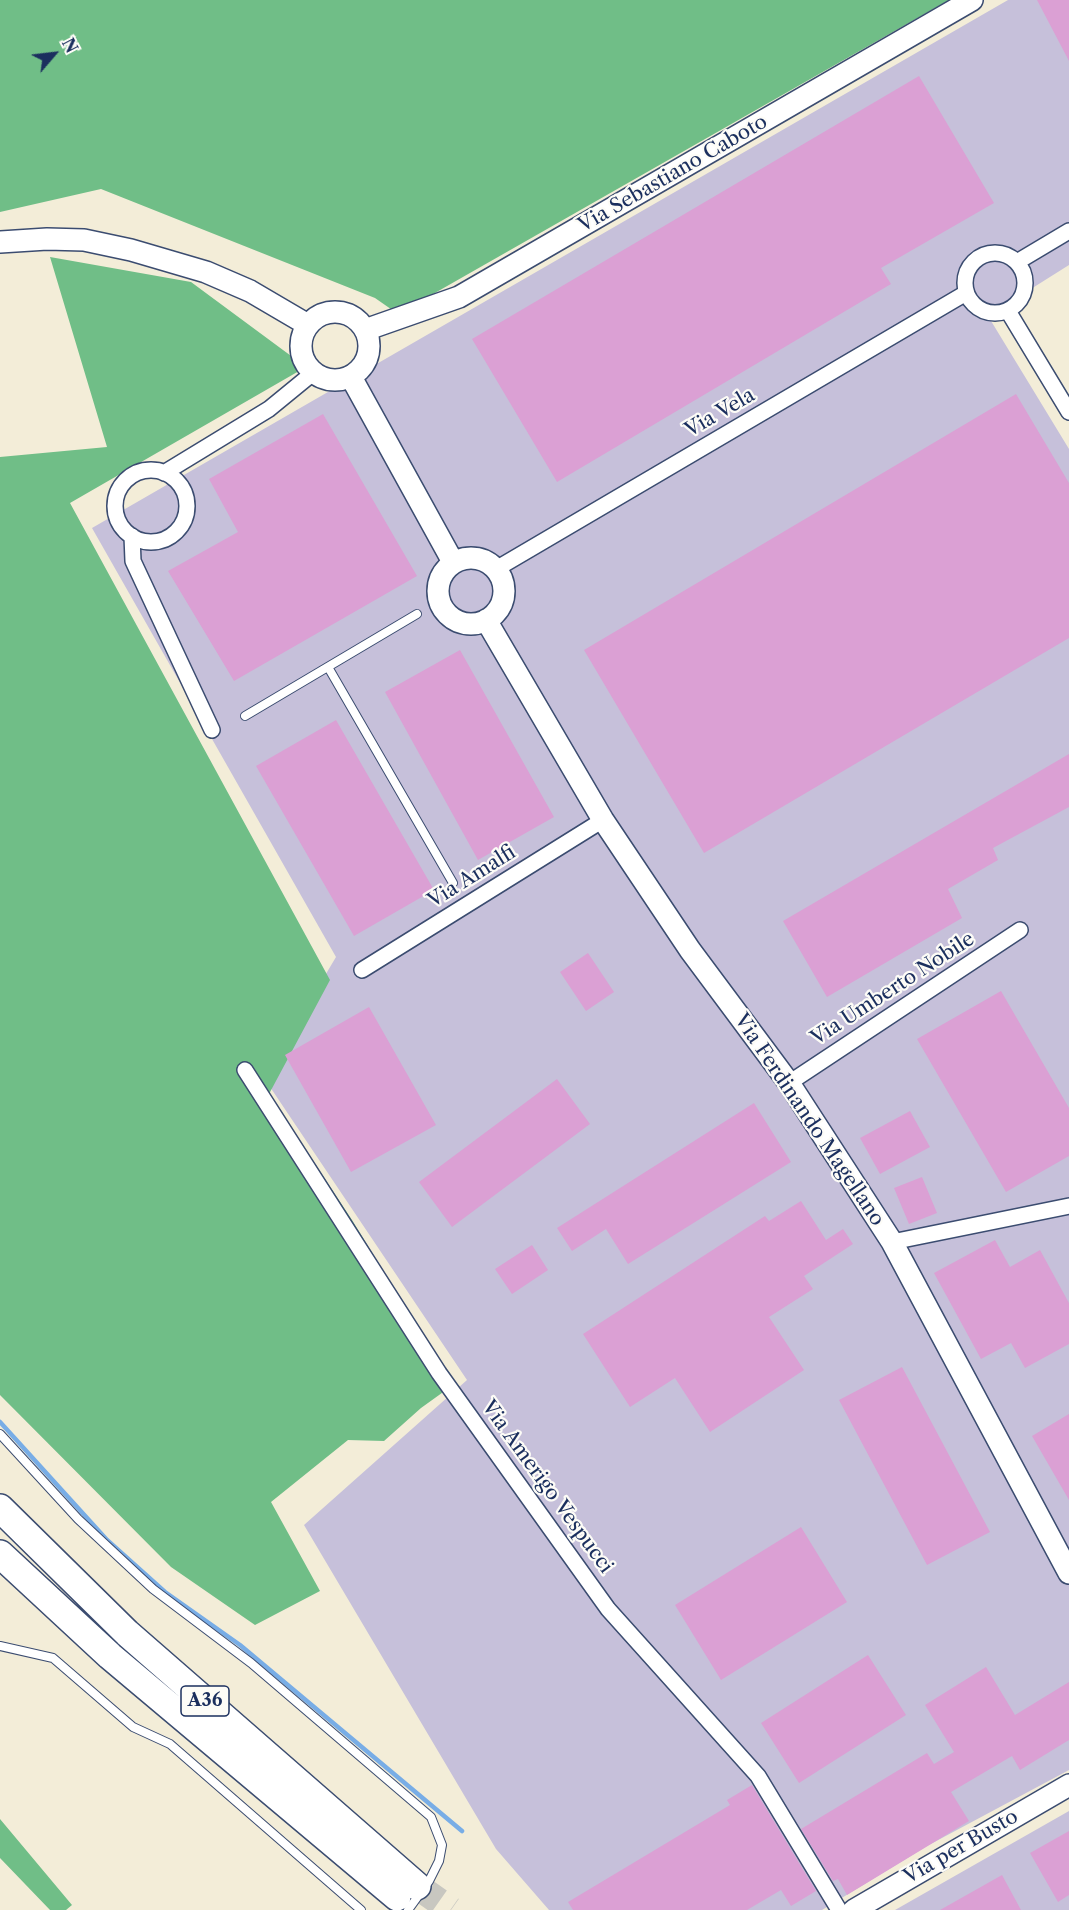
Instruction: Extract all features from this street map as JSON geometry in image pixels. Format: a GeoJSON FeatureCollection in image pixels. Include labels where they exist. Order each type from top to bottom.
{"type":"FeatureCollection","features":[{"type":"Feature","properties":{"kind":"highway","name":"A36"},"geometry":{"type":"LineString","coordinates":[[0,1508],[127,1633],[407,1898]]}},
{"type":"Feature","properties":{"kind":"highway","name":"A36"},"geometry":{"type":"LineString","coordinates":[[0,1554],[110,1656],[407,1898]]}},
{"type":"Feature","properties":{"kind":"street","name":"Via Sebastiano Caboto"},"geometry":{"type":"LineString","coordinates":[[365,330],[459,297],[972,0]]}},
{"type":"Feature","properties":{"kind":"street"},"geometry":{"type":"LineString","coordinates":[[1017,262],[1069,231]]}},
{"type":"Feature","properties":{"kind":"street"},"geometry":{"type":"LineString","coordinates":[[0,242],[47,239],[84,240],[131,250],[206,272],[250,291],[308,324]]}},
{"type":"Feature","properties":{"kind":"street"},"geometry":{"type":"LineString","coordinates":[[989,253],[1009,256],[1017,262],[1025,279],[1025,289],[1016,305],[999,314],[978,309],[966,293],[964,283],[971,264],[979,257],[989,253]]}},
{"type":"Feature","properties":{"kind":"street","name":"Via Vela"},"geometry":{"type":"LineString","coordinates":[[496,569],[966,293]]}},
{"type":"Feature","properties":{"kind":"street"},"geometry":{"type":"LineString","coordinates":[[1008,311],[1069,412]]}},
{"type":"Feature","properties":{"kind":"street"},"geometry":{"type":"LineString","coordinates":[[338,312],[349,315],[365,330],[369,351],[365,362],[351,376],[341,380],[321,378],[306,365],[300,344],[308,324],[316,317],[338,312]]}},
{"type":"Feature","properties":{"kind":"street"},"geometry":{"type":"LineString","coordinates":[[164,473],[269,409],[313,373]]}},
{"type":"Feature","properties":{"kind":"street"},"geometry":{"type":"LineString","coordinates":[[351,376],[453,562]]}},
{"type":"Feature","properties":{"kind":"street"},"geometry":{"type":"LineString","coordinates":[[152,470],[174,479],[184,494],[186,511],[183,522],[176,532],[166,539],[154,542],[143,541],[132,536],[117,518],[115,507],[122,485],[141,472],[152,470]]}},
{"type":"Feature","properties":{"kind":"street"},"geometry":{"type":"LineString","coordinates":[[132,536],[133,561],[212,730]]}},
{"type":"Feature","properties":{"kind":"street"},"geometry":{"type":"LineString","coordinates":[[462,559],[481,559],[496,569],[504,587],[503,597],[500,606],[486,620],[475,624],[464,623],[453,619],[445,611],[439,601],[438,590],[440,579],[453,562],[462,559]]}},
{"type":"Feature","properties":{"kind":"street","name":"Via Ferdinando Magellano"},"geometry":{"type":"LineString","coordinates":[[486,620],[603,820],[690,950],[789,1083],[892,1242],[1069,1574]]}},
{"type":"Feature","properties":{"kind":"street","name":"Via Amalfi"},"geometry":{"type":"LineString","coordinates":[[362,970],[603,820]]}},
{"type":"Feature","properties":{"kind":"street","name":"Via Umberto Nobile"},"geometry":{"type":"LineString","coordinates":[[789,1083],[1020,930]]}},
{"type":"Feature","properties":{"kind":"street","name":"Via Amerigo Vespucci"},"geometry":{"type":"LineString","coordinates":[[245,1070],[439,1373],[608,1609],[758,1776],[838,1910]]}},
{"type":"Feature","properties":{"kind":"street"},"geometry":{"type":"LineString","coordinates":[[892,1242],[1069,1206]]}},
{"type":"Feature","properties":{"kind":"street","name":"Via per Busto"},"geometry":{"type":"LineString","coordinates":[[854,1910],[1069,1785]]}},
{"type":"Feature","properties":{"kind":"lane"},"geometry":{"type":"LineString","coordinates":[[245,716],[417,614]]}},
{"type":"Feature","properties":{"kind":"lane"},"geometry":{"type":"LineString","coordinates":[[328,667],[453,883]]}},
{"type":"Feature","properties":{"kind":"lane"},"geometry":{"type":"LineString","coordinates":[[0,1434],[78,1519],[153,1590],[251,1663],[431,1817],[442,1845],[439,1861],[429,1881],[407,1898]]}},
{"type":"Feature","properties":{"kind":"lane"},"geometry":{"type":"LineString","coordinates":[[0,1646],[54,1658],[133,1727],[170,1744],[361,1910]]}},
{"type":"Feature","properties":{"kind":"shaded area"},"geometry":{"type":"Polygon","coordinates":[[[1008,0],[1069,0],[1069,265],[988,316],[1069,449],[1069,1770],[927,1846],[822,1910],[549,1910],[496,1849],[304,1525],[467,1380],[264,1078],[336,957],[92,528],[1008,0]]]}},
{"type":"Feature","properties":{"kind":"shaded area"},"geometry":{"type":"Polygon","coordinates":[[[1069,1811],[1069,1910],[895,1910],[1069,1811]]]}},
{"type":"Feature","properties":{"kind":"green space"},"geometry":{"type":"Polygon","coordinates":[[[0,0],[949,0],[398,314],[375,298],[101,189],[0,212],[0,0]]]}},
{"type":"Feature","properties":{"kind":"green space"},"geometry":{"type":"Polygon","coordinates":[[[50,257],[191,282],[306,367],[70,503],[330,980],[269,1094],[352,1220],[453,1385],[421,1408],[384,1441],[348,1440],[271,1502],[320,1591],[255,1625],[171,1567],[0,1395],[0,457],[107,447],[50,257]]]}},
{"type":"Feature","properties":{"kind":"green space"},"geometry":{"type":"Polygon","coordinates":[[[0,1819],[72,1905],[66,1910],[50,1910],[0,1858],[0,1819]]]}},
{"type":"Feature","properties":{"kind":"building"},"geometry":{"type":"Polygon","coordinates":[[[1037,0],[1069,0],[1069,61],[1037,0]]]}},
{"type":"Feature","properties":{"kind":"building"},"geometry":{"type":"Polygon","coordinates":[[[919,76],[994,203],[881,268],[891,284],[557,482],[472,339],[919,76]]]}},
{"type":"Feature","properties":{"kind":"building"},"geometry":{"type":"Polygon","coordinates":[[[1016,394],[1069,483],[1069,638],[704,853],[584,650],[1016,394]]]}},
{"type":"Feature","properties":{"kind":"building"},"geometry":{"type":"Polygon","coordinates":[[[323,414],[417,576],[234,681],[168,571],[238,532],[209,479],[323,414]]]}},
{"type":"Feature","properties":{"kind":"building"},"geometry":{"type":"Polygon","coordinates":[[[460,650],[554,817],[478,860],[385,692],[460,650]]]}},
{"type":"Feature","properties":{"kind":"building"},"geometry":{"type":"Polygon","coordinates":[[[336,720],[434,890],[354,936],[256,766],[336,720]]]}},
{"type":"Feature","properties":{"kind":"building"},"geometry":{"type":"Polygon","coordinates":[[[1069,754],[1069,807],[993,848],[998,860],[948,889],[962,918],[827,997],[783,921],[1069,754]]]}},
{"type":"Feature","properties":{"kind":"building"},"geometry":{"type":"Polygon","coordinates":[[[588,953],[614,992],[586,1011],[560,972],[588,953]]]}},
{"type":"Feature","properties":{"kind":"building"},"geometry":{"type":"Polygon","coordinates":[[[1001,991],[1069,1108],[1069,1156],[1006,1192],[917,1039],[1001,991]]]}},
{"type":"Feature","properties":{"kind":"building"},"geometry":{"type":"Polygon","coordinates":[[[369,1007],[436,1125],[351,1172],[285,1055],[369,1007]]]}},
{"type":"Feature","properties":{"kind":"building"},"geometry":{"type":"Polygon","coordinates":[[[557,1079],[590,1124],[452,1227],[419,1182],[557,1079]]]}},
{"type":"Feature","properties":{"kind":"building"},"geometry":{"type":"Polygon","coordinates":[[[754,1103],[791,1162],[628,1264],[606,1229],[572,1251],[557,1228],[754,1103]]]}},
{"type":"Feature","properties":{"kind":"building"},"geometry":{"type":"Polygon","coordinates":[[[910,1111],[930,1147],[880,1174],[860,1138],[910,1111]]]}},
{"type":"Feature","properties":{"kind":"building"},"geometry":{"type":"Polygon","coordinates":[[[922,1177],[937,1213],[909,1224],[894,1188],[922,1177]]]}},
{"type":"Feature","properties":{"kind":"building"},"geometry":{"type":"Polygon","coordinates":[[[801,1201],[826,1240],[843,1229],[853,1244],[804,1276],[813,1289],[769,1317],[804,1370],[710,1432],[675,1378],[630,1407],[583,1334],[765,1216],[769,1221],[801,1201]]]}},
{"type":"Feature","properties":{"kind":"building"},"geometry":{"type":"Polygon","coordinates":[[[995,1240],[1010,1267],[1040,1250],[1069,1303],[1069,1344],[1025,1368],[1011,1343],[981,1359],[934,1273],[995,1240]]]}},
{"type":"Feature","properties":{"kind":"building"},"geometry":{"type":"Polygon","coordinates":[[[532,1245],[548,1270],[512,1294],[495,1269],[532,1245]]]}},
{"type":"Feature","properties":{"kind":"building"},"geometry":{"type":"Polygon","coordinates":[[[902,1367],[990,1532],[927,1565],[839,1400],[902,1367]]]}},
{"type":"Feature","properties":{"kind":"building"},"geometry":{"type":"Polygon","coordinates":[[[1069,1414],[1069,1500],[1032,1436],[1069,1414]]]}},
{"type":"Feature","properties":{"kind":"building"},"geometry":{"type":"Polygon","coordinates":[[[801,1527],[847,1602],[721,1680],[675,1605],[801,1527]]]}},
{"type":"Feature","properties":{"kind":"building"},"geometry":{"type":"Polygon","coordinates":[[[868,1655],[906,1715],[799,1783],[761,1723],[868,1655]]]}},
{"type":"Feature","properties":{"kind":"building"},"geometry":{"type":"Polygon","coordinates":[[[986,1667],[1015,1715],[1069,1682],[1069,1740],[1020,1770],[1012,1756],[951,1792],[969,1821],[847,1895],[838,1879],[833,1881],[801,1829],[927,1753],[934,1764],[954,1752],[925,1705],[986,1667]]]}},
{"type":"Feature","properties":{"kind":"building"},"geometry":{"type":"Polygon","coordinates":[[[752,1785],[816,1891],[791,1906],[781,1890],[747,1910],[573,1910],[568,1902],[730,1805],[727,1800],[752,1785]]]}},
{"type":"Feature","properties":{"kind":"building"},"geometry":{"type":"Polygon","coordinates":[[[1069,1831],[1069,1895],[1058,1902],[1030,1853],[1069,1831]]]}},
{"type":"Feature","properties":{"kind":"building"},"geometry":{"type":"Polygon","coordinates":[[[1002,1875],[1021,1910],[940,1910],[1002,1875]]]}},
{"type":"Feature","properties":{"kind":"waterway"},"geometry":{"type":"LineString","coordinates":[[0,1422],[107,1540],[165,1592],[240,1645],[462,1831]]}},
{"type":"Feature","properties":{"kind":"tunnel"},"geometry":{"type":"LineString","coordinates":[[417,1886],[451,1910]]}}]}
